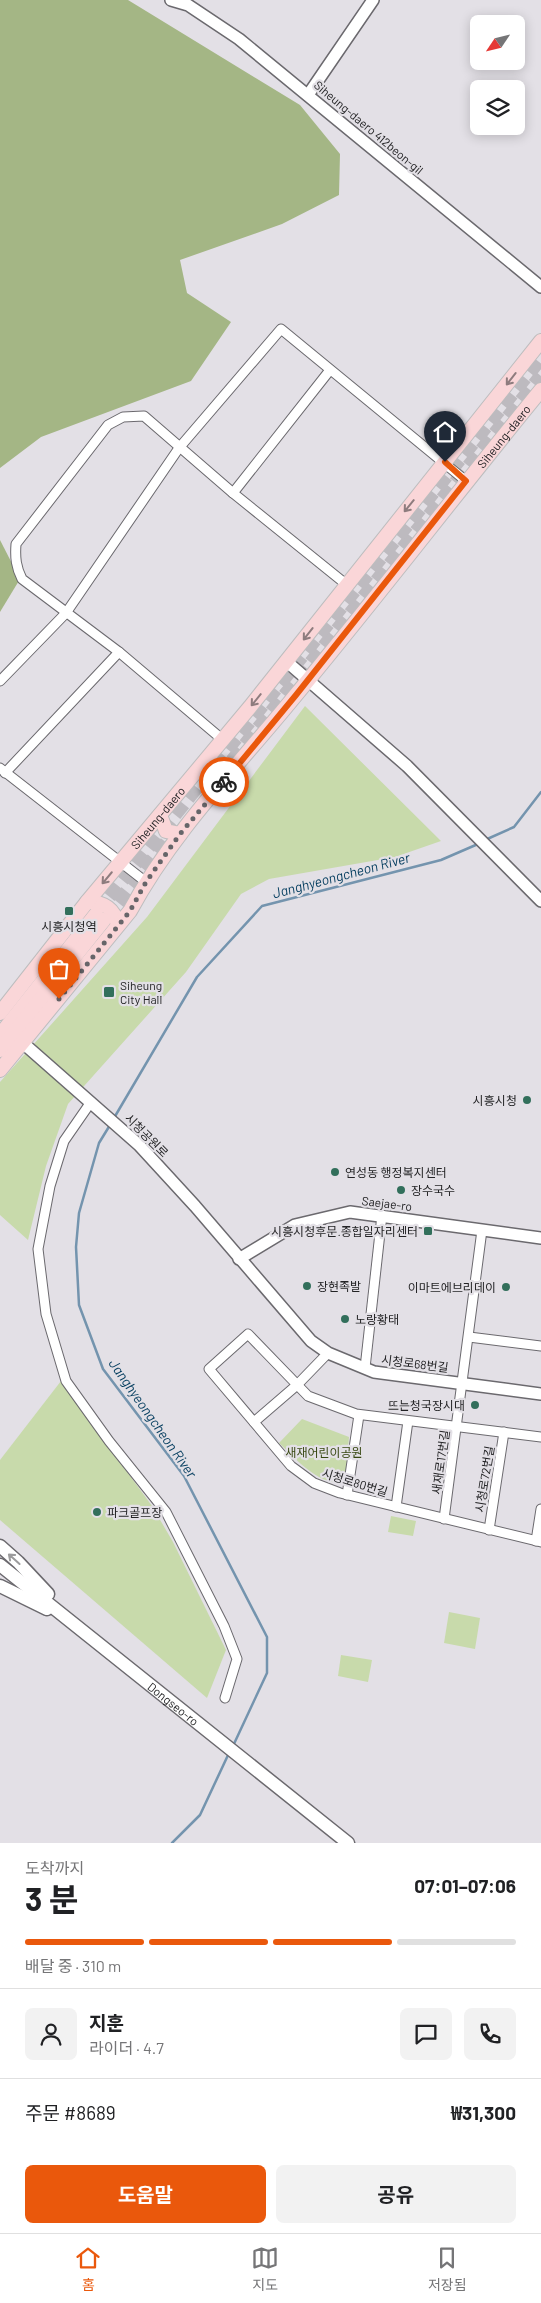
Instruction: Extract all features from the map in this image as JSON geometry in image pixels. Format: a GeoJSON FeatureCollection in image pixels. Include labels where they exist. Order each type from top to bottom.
{"type":"FeatureCollection","features":[{"type":"Feature","properties":{"kind":"main road","name":"Siheung-daero"},"geometry":{"type":"LineString","coordinates":[[0,1013],[87,902],[286,662],[541,341]]}},
{"type":"Feature","properties":{"kind":"main road","name":"Siheung-daero"},"geometry":{"type":"LineString","coordinates":[[0,1070],[130,911],[146,882],[180,834],[308,680],[541,390]]}},
{"type":"Feature","properties":{"kind":"main road"},"geometry":{"type":"LineString","coordinates":[[160,815],[166,831],[180,834]]}},
{"type":"Feature","properties":{"kind":"main road"},"geometry":{"type":"LineString","coordinates":[[87,902],[99,902],[109,907],[116,914],[118,925]]}},
{"type":"Feature","properties":{"kind":"main road"},"geometry":{"type":"LineString","coordinates":[[0,1035],[100,917],[0,1050]]}},
{"type":"Feature","properties":{"kind":"main road"},"geometry":{"type":"LineString","coordinates":[[0,1546],[18,1562],[71,1620]]}},
{"type":"Feature","properties":{"kind":"main road","name":"Dongseo-ro"},"geometry":{"type":"LineString","coordinates":[[0,1565],[348,1843]]}},
{"type":"Feature","properties":{"kind":"main road"},"geometry":{"type":"LineString","coordinates":[[0,1586],[71,1620]]}},
{"type":"Feature","properties":{"kind":"street"},"geometry":{"type":"LineString","coordinates":[[308,95],[373,0]]}},
{"type":"Feature","properties":{"kind":"street","name":"Siheung-daero 412beon-gil"},"geometry":{"type":"LineString","coordinates":[[174,1],[188,5],[214,21],[308,95],[541,287]]}},
{"type":"Feature","properties":{"kind":"street"},"geometry":{"type":"LineString","coordinates":[[0,681],[66,613],[180,448],[281,329],[466,481]]}},
{"type":"Feature","properties":{"kind":"street"},"geometry":{"type":"LineString","coordinates":[[233,492],[330,370]]}},
{"type":"Feature","properties":{"kind":"street"},"geometry":{"type":"LineString","coordinates":[[223,740],[119,652],[22,579],[16,565],[16,544],[108,425],[131,415],[144,416],[180,448],[347,585]]}},
{"type":"Feature","properties":{"kind":"street"},"geometry":{"type":"LineString","coordinates":[[119,652],[3,770],[146,882]]}},
{"type":"Feature","properties":{"kind":"street"},"geometry":{"type":"LineString","coordinates":[[286,662],[407,766],[537,896],[541,882]]}},
{"type":"Feature","properties":{"kind":"street","name":"시청공원로"},"geometry":{"type":"LineString","coordinates":[[23,1043],[139,1145],[195,1206],[239,1259]]}},
{"type":"Feature","properties":{"kind":"street"},"geometry":{"type":"LineString","coordinates":[[95,1106],[64,1141],[50,1186],[38,1249],[46,1314],[66,1381],[109,1441],[166,1512],[224,1626],[237,1659],[225,1698]]}},
{"type":"Feature","properties":{"kind":"street","name":"Saejae-ro"},"geometry":{"type":"LineString","coordinates":[[239,1259],[295,1225],[350,1212],[541,1238]]}},
{"type":"Feature","properties":{"kind":"street"},"geometry":{"type":"LineString","coordinates":[[365,1368],[382,1215]]}},
{"type":"Feature","properties":{"kind":"street","name":"새재로17번길"},"geometry":{"type":"LineString","coordinates":[[444,1518],[458,1427],[482,1230]]}},
{"type":"Feature","properties":{"kind":"street","name":"시청로68번길"},"geometry":{"type":"LineString","coordinates":[[239,1259],[311,1342],[328,1353],[374,1372],[541,1394]]}},
{"type":"Feature","properties":{"kind":"street","name":"시청로72번길"},"geometry":{"type":"LineString","coordinates":[[209,1369],[248,1334],[308,1396],[359,1415],[541,1437]]}},
{"type":"Feature","properties":{"kind":"street"},"geometry":{"type":"LineString","coordinates":[[469,1337],[541,1346]]}},
{"type":"Feature","properties":{"kind":"street"},"geometry":{"type":"LineString","coordinates":[[254,1422],[297,1385],[328,1353]]}},
{"type":"Feature","properties":{"kind":"street","name":"시청로80번길"},"geometry":{"type":"LineString","coordinates":[[209,1369],[291,1466],[314,1483],[347,1495],[538,1541]]}},
{"type":"Feature","properties":{"kind":"street"},"geometry":{"type":"LineString","coordinates":[[347,1495],[359,1415]]}},
{"type":"Feature","properties":{"kind":"street"},"geometry":{"type":"LineString","coordinates":[[396,1507],[408,1421]]}},
{"type":"Feature","properties":{"kind":"street","name":"시청로72번길"},"geometry":{"type":"LineString","coordinates":[[489,1530],[504,1432]]}},
{"type":"Feature","properties":{"kind":"street"},"geometry":{"type":"LineString","coordinates":[[538,1541],[541,1508]]}},
{"type":"Feature","properties":{"kind":"green space"},"geometry":{"type":"Polygon","coordinates":[[[0,0],[128,0],[300,105],[340,154],[339,195],[282,224],[180,260],[187,293],[231,322],[191,381],[41,437],[0,468],[0,0]]]}},
{"type":"Feature","properties":{"kind":"green space"},"geometry":{"type":"Polygon","coordinates":[[[0,540],[20,579],[0,612],[0,540]]]}},
{"type":"Feature","properties":{"kind":"green space"},"geometry":{"type":"Polygon","coordinates":[[[305,706],[441,841],[395,857],[269,879],[241,894],[186,972],[68,1104],[46,1166],[28,1240],[0,1215],[0,1082],[147,917],[305,706]]]}},
{"type":"Feature","properties":{"kind":"green space"},"geometry":{"type":"Polygon","coordinates":[[[61,1381],[152,1506],[173,1542],[226,1650],[207,1698],[0,1520],[0,1460],[61,1381]]]}},
{"type":"Feature","properties":{"kind":"green space","name":"새재어린이공원"},"geometry":{"type":"Polygon","coordinates":[[[302,1419],[349,1437],[345,1483],[335,1483],[317,1476],[279,1443],[302,1419]]]}},
{"type":"Feature","properties":{"kind":"green space"},"geometry":{"type":"Polygon","coordinates":[[[391,1516],[416,1521],[413,1536],[388,1532],[391,1516]]]}},
{"type":"Feature","properties":{"kind":"green space"},"geometry":{"type":"Polygon","coordinates":[[[449,1612],[480,1618],[475,1649],[444,1643],[449,1612]]]}},
{"type":"Feature","properties":{"kind":"green space"},"geometry":{"type":"Polygon","coordinates":[[[341,1655],[372,1660],[368,1682],[338,1676],[341,1655]]]}},
{"type":"Feature","properties":{"kind":"waterway","name":"Janghyeongcheon River"},"geometry":{"type":"LineString","coordinates":[[485,840],[514,827],[541,792]]}},
{"type":"Feature","properties":{"kind":"waterway","name":"Janghyeongcheon River"},"geometry":{"type":"LineString","coordinates":[[114,1118],[197,977],[262,906],[441,860],[478,844]]}},
{"type":"Feature","properties":{"kind":"waterway","name":"Janghyeongcheon River"},"geometry":{"type":"LineString","coordinates":[[110,1125],[99,1143],[79,1213],[76,1247],[79,1305],[103,1369],[184,1476],[267,1637],[267,1673],[233,1746]]}},
{"type":"Feature","properties":{"kind":"waterway","name":"Janghyeongcheon River"},"geometry":{"type":"LineString","coordinates":[[172,1843],[200,1815],[229,1753]]}},
{"type":"Feature","properties":{"kind":"tunnel"},"geometry":{"type":"LineString","coordinates":[[96,913],[541,358]]}},
{"type":"Feature","properties":{"kind":"tunnel"},"geometry":{"type":"LineString","coordinates":[[232,761],[541,376]]}},
{"type":"Feature","properties":{"kind":"tunnel"},"geometry":{"type":"LineString","coordinates":[[105,919],[170,838]]}},
{"type":"Feature","properties":{"kind":"way so far"},"geometry":{"type":"LineString","coordinates":[[59,999],[130,911],[146,882],[180,834],[224,782]]}},
{"type":"Feature","properties":{"kind":"place","name":"시흥시청역"},"geometry":{"type":"Point","coordinates":[69,911]}},
{"type":"Feature","properties":{"kind":"place","name":"Siheung City Hall"},"geometry":{"type":"Point","coordinates":[109,992]}},
{"type":"Feature","properties":{"kind":"place","name":"시흥시청"},"geometry":{"type":"Point","coordinates":[527,1100]}},
{"type":"Feature","properties":{"kind":"place","name":"연성동 행정복지센터"},"geometry":{"type":"Point","coordinates":[335,1172]}},
{"type":"Feature","properties":{"kind":"place","name":"장수국수"},"geometry":{"type":"Point","coordinates":[401,1190]}},
{"type":"Feature","properties":{"kind":"place","name":"시흥시청후문.종합일자리센터"},"geometry":{"type":"Point","coordinates":[428,1231]}},
{"type":"Feature","properties":{"kind":"place","name":"장현족발"},"geometry":{"type":"Point","coordinates":[307,1286]}},
{"type":"Feature","properties":{"kind":"place","name":"이마트에브리데이"},"geometry":{"type":"Point","coordinates":[506,1287]}},
{"type":"Feature","properties":{"kind":"place","name":"노랑황태"},"geometry":{"type":"Point","coordinates":[345,1319]}},
{"type":"Feature","properties":{"kind":"place","name":"뜨는청국장시대"},"geometry":{"type":"Point","coordinates":[475,1405]}},
{"type":"Feature","properties":{"kind":"place","name":"파크골프장"},"geometry":{"type":"Point","coordinates":[97,1512]}},
{"type":"Feature","properties":{"kind":"route"},"geometry":{"type":"LineString","coordinates":[[224,782],[296,695],[466,481],[445,462]]}}]}
